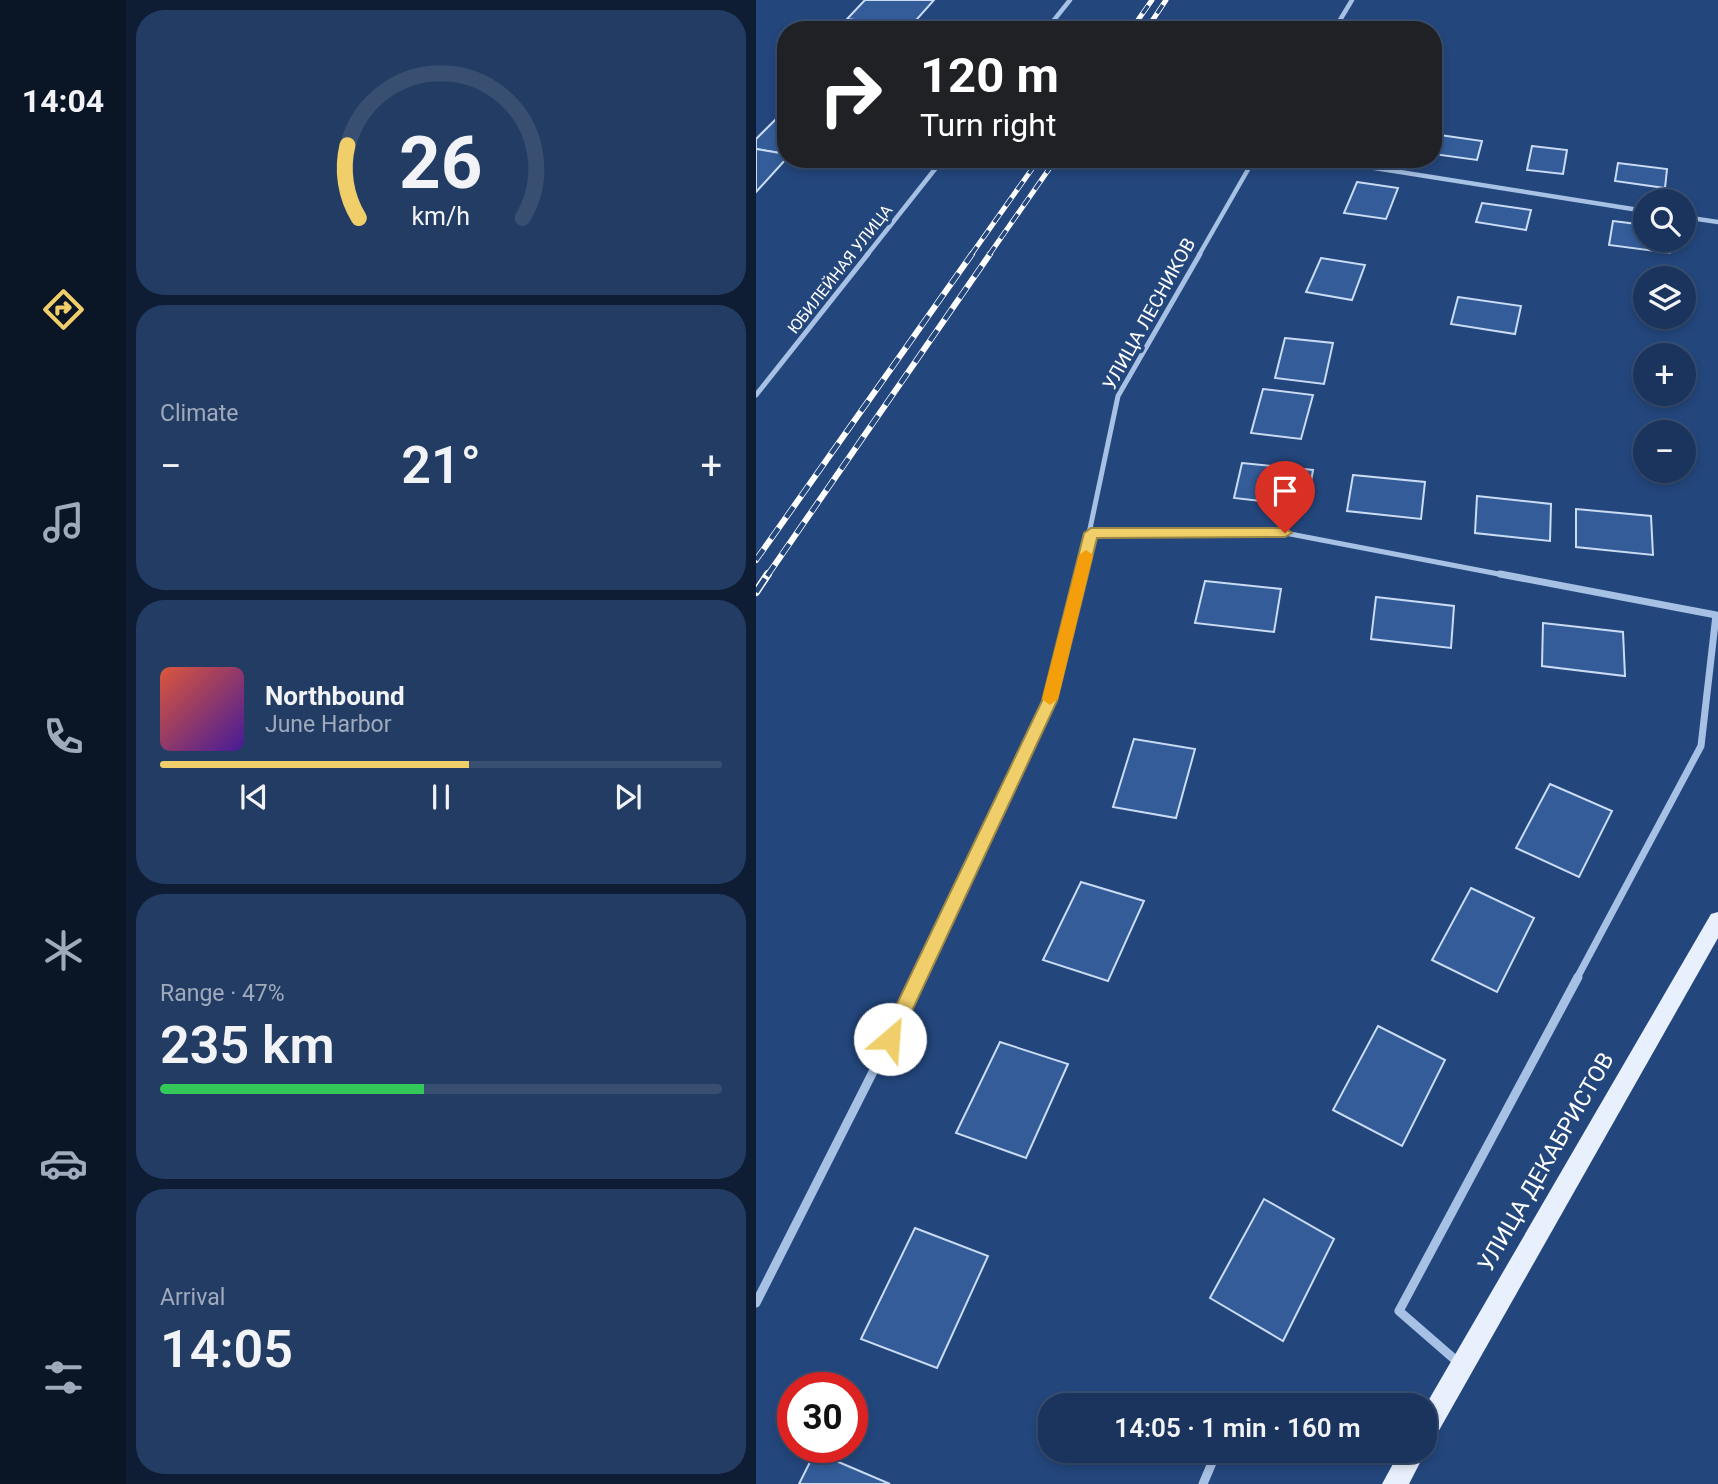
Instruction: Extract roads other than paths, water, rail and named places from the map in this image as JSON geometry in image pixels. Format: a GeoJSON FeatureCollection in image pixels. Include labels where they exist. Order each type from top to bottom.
{"type":"FeatureCollection","features":[{"type":"Feature","properties":{"kind":"main road","name":"УЛИЦА ДЕКАБРИСТОВ"},"geometry":{"type":"LineString","coordinates":[[1437,1408],[1718,920]]}},
{"type":"Feature","properties":{"kind":"main road"},"geometry":{"type":"LineString","coordinates":[[1395,1484],[1407,1463]]}},
{"type":"Feature","properties":{"kind":"street"},"geometry":{"type":"LineString","coordinates":[[1053,21],[1070,0]]}},
{"type":"Feature","properties":{"kind":"street"},"geometry":{"type":"LineString","coordinates":[[1339,21],[1352,0]]}},
{"type":"Feature","properties":{"kind":"street","name":"ЮБИЛЕЙНАЯ УЛИЦА"},"geometry":{"type":"LineString","coordinates":[[756,395],[936,168]]}},
{"type":"Feature","properties":{"kind":"street","name":"УЛИЦА ЛЕСНИКОВ"},"geometry":{"type":"LineString","coordinates":[[756,1303],[914,991],[1049,701],[1091,533],[1118,396],[1249,168]]}},
{"type":"Feature","properties":{"kind":"street"},"geometry":{"type":"LineString","coordinates":[[1375,168],[1633,209]]}},
{"type":"Feature","properties":{"kind":"street"},"geometry":{"type":"LineString","coordinates":[[1696,219],[1718,222]]}},
{"type":"Feature","properties":{"kind":"street"},"geometry":{"type":"LineString","coordinates":[[1091,533],[1285,533],[1716,615],[1701,746],[1399,1311],[1461,1365]]}},
{"type":"Feature","properties":{"kind":"street"},"geometry":{"type":"LineString","coordinates":[[1203,1484],[1212,1463]]}},
{"type":"Feature","properties":{"kind":"railway"},"geometry":{"type":"LineString","coordinates":[[1137,21],[1152,0]]}},
{"type":"Feature","properties":{"kind":"railway"},"geometry":{"type":"LineString","coordinates":[[1152,21],[1166,0]]}},
{"type":"Feature","properties":{"kind":"railway"},"geometry":{"type":"LineString","coordinates":[[971,255],[1033,168]]}},
{"type":"Feature","properties":{"kind":"railway"},"geometry":{"type":"LineString","coordinates":[[989,255],[1050,168]]}},
{"type":"Feature","properties":{"kind":"railway"},"geometry":{"type":"LineString","coordinates":[[756,560],[972,254]]}},
{"type":"Feature","properties":{"kind":"railway"},"geometry":{"type":"LineString","coordinates":[[767,576],[990,254]]}},
{"type":"Feature","properties":{"kind":"railway"},"geometry":{"type":"LineString","coordinates":[[756,592],[768,574]]}}]}
